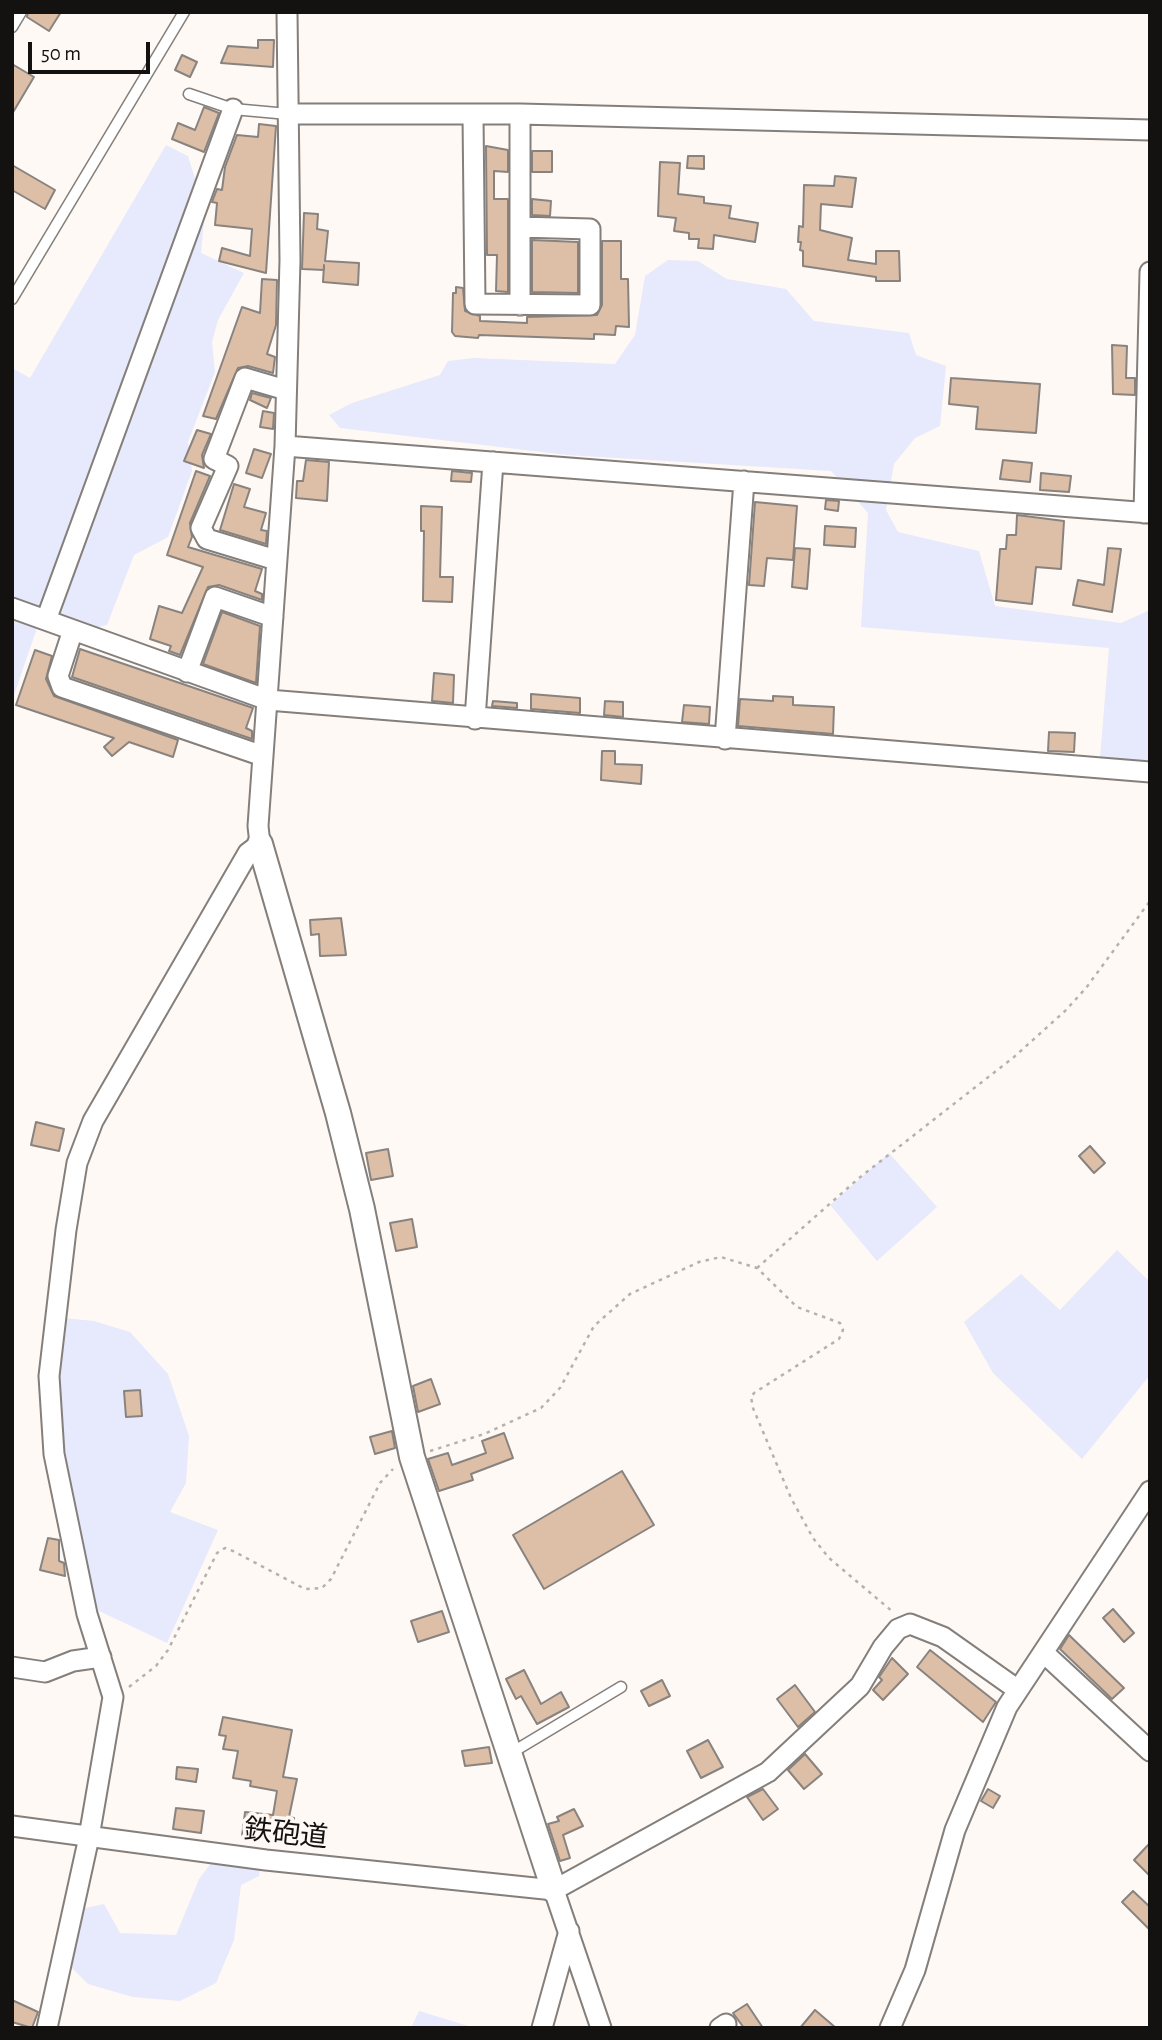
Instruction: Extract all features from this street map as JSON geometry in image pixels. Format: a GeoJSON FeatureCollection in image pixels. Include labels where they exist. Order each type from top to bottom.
{"type":"FeatureCollection","features":[{"type":"Feature","properties":{"kind":"street"},"geometry":{"type":"LineString","coordinates":[[287,12],[290,260],[285,446],[258,826],[260,844],[360,1197],[412,1457],[601,2028]]}},
{"type":"Feature","properties":{"kind":"street"},"geometry":{"type":"LineString","coordinates":[[46,620],[233,109]]}},
{"type":"Feature","properties":{"kind":"street"},"geometry":{"type":"LineString","coordinates":[[288,114],[520,114],[1150,130]]}},
{"type":"Feature","properties":{"kind":"street"},"geometry":{"type":"LineString","coordinates":[[520,114],[520,305]]}},
{"type":"Feature","properties":{"kind":"street"},"geometry":{"type":"LineString","coordinates":[[473,115],[475,304],[590,305],[590,229],[520,227]]}},
{"type":"Feature","properties":{"kind":"street"},"geometry":{"type":"LineString","coordinates":[[285,446],[1147,513],[1150,272]]}},
{"type":"Feature","properties":{"kind":"street"},"geometry":{"type":"LineString","coordinates":[[276,560],[207,539],[201,528],[228,466],[214,459],[245,378],[286,390]]}},
{"type":"Feature","properties":{"kind":"street"},"geometry":{"type":"LineString","coordinates":[[475,719],[493,462]]}},
{"type":"Feature","properties":{"kind":"street"},"geometry":{"type":"LineString","coordinates":[[725,739],[744,481]]}},
{"type":"Feature","properties":{"kind":"street"},"geometry":{"type":"LineString","coordinates":[[187,672],[215,597],[273,617]]}},
{"type":"Feature","properties":{"kind":"street"},"geometry":{"type":"LineString","coordinates":[[12,608],[268,700],[1150,772]]}},
{"type":"Feature","properties":{"kind":"street"},"geometry":{"type":"LineString","coordinates":[[73,630],[58,676],[62,687],[263,756]]}},
{"type":"Feature","properties":{"kind":"street"},"geometry":{"type":"LineString","coordinates":[[47,2028],[89,1837],[113,1697],[88,1614],[54,1454],[49,1376],[66,1230],[77,1163],[93,1122],[248,853],[260,844]]}},
{"type":"Feature","properties":{"kind":"street"},"geometry":{"type":"LineString","coordinates":[[890,2028],[915,1970],[955,1830],[987,1751],[1018,1690],[1150,1491]]}},
{"type":"Feature","properties":{"kind":"street"},"geometry":{"type":"LineString","coordinates":[[554,1890],[768,1772],[860,1686],[883,1647],[898,1629],[910,1624],[943,1637],[1018,1690]]}},
{"type":"Feature","properties":{"kind":"street"},"geometry":{"type":"LineString","coordinates":[[1044,1653],[1150,1751]]}},
{"type":"Feature","properties":{"kind":"street"},"geometry":{"type":"LineString","coordinates":[[12,1667],[45,1672],[73,1661],[101,1657]]}},
{"type":"Feature","properties":{"kind":"street","name":"鉄砲道"},"geometry":{"type":"LineString","coordinates":[[12,1826],[266,1860],[554,1890]]}},
{"type":"Feature","properties":{"kind":"street"},"geometry":{"type":"LineString","coordinates":[[542,2028],[569,1931]]}},
{"type":"Feature","properties":{"kind":"lane"},"geometry":{"type":"LineString","coordinates":[[12,27],[21,12]]}},
{"type":"Feature","properties":{"kind":"lane"},"geometry":{"type":"LineString","coordinates":[[12,299],[184,12]]}},
{"type":"Feature","properties":{"kind":"lane"},"geometry":{"type":"LineString","coordinates":[[190,94],[233,109],[288,114]]}},
{"type":"Feature","properties":{"kind":"lane"},"geometry":{"type":"LineString","coordinates":[[511,1754],[621,1687]]}},
{"type":"Feature","properties":{"kind":"path"},"geometry":{"type":"LineString","coordinates":[[757,1268],[859,1178],[1014,1057],[1065,1011],[1086,988],[1150,901]]}},
{"type":"Feature","properties":{"kind":"path"},"geometry":{"type":"LineString","coordinates":[[113,1697],[156,1666],[168,1650],[217,1553],[225,1548],[305,1589],[322,1588],[331,1579],[380,1483],[395,1467],[412,1457],[484,1434],[541,1408],[560,1388],[594,1326],[630,1294],[699,1262],[721,1257],[757,1268],[789,1303],[840,1323],[843,1330],[839,1339],[754,1392],[751,1397],[753,1408],[790,1498],[820,1548],[841,1569],[910,1624]]}},
{"type":"Feature","properties":{"kind":"shaded area"},"geometry":{"type":"Polygon","coordinates":[[[166,145],[188,156],[205,210],[201,253],[244,273],[218,320],[212,342],[215,372],[188,442],[192,471],[168,537],[134,555],[107,625],[91,629],[37,628],[12,701],[12,368],[30,378],[166,145]]]}},
{"type":"Feature","properties":{"kind":"shaded area"},"geometry":{"type":"Polygon","coordinates":[[[668,260],[698,261],[727,279],[786,289],[814,321],[909,333],[916,355],[946,366],[940,426],[915,438],[894,464],[886,510],[898,532],[979,551],[995,606],[1121,623],[1150,610],[1150,762],[1100,758],[1109,648],[861,627],[868,513],[831,471],[567,455],[340,428],[329,415],[352,403],[440,375],[448,361],[474,358],[615,364],[635,335],[645,276],[668,260]]]}},
{"type":"Feature","properties":{"kind":"shaded area"},"geometry":{"type":"Polygon","coordinates":[[[889,1153],[937,1207],[877,1261],[830,1205],[889,1153]]]}},
{"type":"Feature","properties":{"kind":"shaded area"},"geometry":{"type":"Polygon","coordinates":[[[1117,1250],[1150,1282],[1150,1375],[1082,1459],[993,1373],[964,1322],[1021,1274],[1060,1310],[1117,1250]]]}},
{"type":"Feature","properties":{"kind":"shaded area"},"geometry":{"type":"Polygon","coordinates":[[[63,1318],[94,1321],[130,1332],[168,1374],[189,1436],[186,1483],[170,1512],[218,1530],[167,1643],[95,1609],[62,1453],[56,1376],[63,1318]]]}},
{"type":"Feature","properties":{"kind":"shaded area"},"geometry":{"type":"Polygon","coordinates":[[[214,1859],[261,1864],[259,1876],[241,1885],[234,1940],[216,1983],[180,2001],[133,1997],[88,1984],[72,1968],[71,1948],[81,1909],[104,1904],[120,1933],[176,1935],[199,1879],[214,1859]]]}},
{"type":"Feature","properties":{"kind":"shaded area"},"geometry":{"type":"Polygon","coordinates":[[[419,2011],[475,2028],[411,2028],[419,2011]]]}},
{"type":"Feature","properties":{"kind":"building"},"geometry":{"type":"Polygon","coordinates":[[[28,12],[61,12],[49,31],[27,17],[28,12]]]}},
{"type":"Feature","properties":{"kind":"building"},"geometry":{"type":"Polygon","coordinates":[[[258,40],[274,40],[273,67],[221,63],[228,46],[258,48],[258,40]]]}},
{"type":"Feature","properties":{"kind":"building"},"geometry":{"type":"Polygon","coordinates":[[[182,55],[197,62],[190,77],[175,70],[182,55]]]}},
{"type":"Feature","properties":{"kind":"building"},"geometry":{"type":"Polygon","coordinates":[[[12,64],[34,77],[12,114],[12,64]]]}},
{"type":"Feature","properties":{"kind":"building"},"geometry":{"type":"Polygon","coordinates":[[[204,107],[219,113],[204,152],[172,139],[178,123],[195,130],[204,107]]]}},
{"type":"Feature","properties":{"kind":"building"},"geometry":{"type":"Polygon","coordinates":[[[259,124],[276,126],[266,273],[219,261],[222,248],[250,256],[252,229],[215,225],[217,203],[212,202],[217,189],[222,190],[225,167],[237,135],[258,137],[259,124]]]}},
{"type":"Feature","properties":{"kind":"building"},"geometry":{"type":"Polygon","coordinates":[[[486,146],[508,150],[508,172],[494,171],[494,199],[508,199],[508,292],[496,291],[497,255],[487,255],[486,146]]]}},
{"type":"Feature","properties":{"kind":"building"},"geometry":{"type":"Polygon","coordinates":[[[532,151],[552,151],[552,172],[532,172],[532,151]]]}},
{"type":"Feature","properties":{"kind":"building"},"geometry":{"type":"Polygon","coordinates":[[[688,156],[704,156],[704,169],[687,168],[688,156]]]}},
{"type":"Feature","properties":{"kind":"building"},"geometry":{"type":"Polygon","coordinates":[[[660,162],[680,163],[678,194],[704,197],[704,203],[731,206],[729,218],[758,223],[755,242],[714,235],[713,249],[698,248],[699,239],[689,239],[689,233],[674,231],[676,218],[658,216],[660,162]]]}},
{"type":"Feature","properties":{"kind":"building"},"geometry":{"type":"Polygon","coordinates":[[[12,165],[55,190],[45,209],[12,190],[12,165]]]}},
{"type":"Feature","properties":{"kind":"building"},"geometry":{"type":"Polygon","coordinates":[[[835,176],[856,178],[852,207],[821,204],[820,230],[852,238],[848,260],[876,264],[876,251],[899,251],[900,281],[876,281],[876,277],[803,266],[803,251],[800,250],[801,242],[798,242],[799,226],[803,227],[804,185],[834,186],[835,176]]]}},
{"type":"Feature","properties":{"kind":"building"},"geometry":{"type":"Polygon","coordinates":[[[532,199],[551,201],[550,216],[532,215],[532,199]]]}},
{"type":"Feature","properties":{"kind":"building"},"geometry":{"type":"Polygon","coordinates":[[[304,213],[318,214],[317,229],[328,231],[325,261],[359,263],[358,285],[323,282],[324,270],[302,269],[304,213]]]}},
{"type":"Feature","properties":{"kind":"building"},"geometry":{"type":"Polygon","coordinates":[[[532,240],[578,242],[578,293],[532,292],[532,240]]]}},
{"type":"Feature","properties":{"kind":"building"},"geometry":{"type":"Polygon","coordinates":[[[602,241],[621,241],[621,279],[628,279],[629,327],[616,326],[615,335],[594,334],[594,339],[479,335],[478,338],[455,336],[452,332],[453,293],[456,293],[456,287],[463,288],[465,311],[480,316],[480,321],[527,323],[527,317],[597,315],[602,305],[602,241]]]}},
{"type":"Feature","properties":{"kind":"building"},"geometry":{"type":"Polygon","coordinates":[[[262,279],[277,280],[276,325],[267,354],[275,357],[273,373],[248,366],[238,368],[216,419],[203,416],[242,307],[260,313],[262,279]]]}},
{"type":"Feature","properties":{"kind":"building"},"geometry":{"type":"Polygon","coordinates":[[[1112,345],[1127,346],[1126,378],[1135,378],[1135,395],[1113,394],[1112,345]]]}},
{"type":"Feature","properties":{"kind":"building"},"geometry":{"type":"Polygon","coordinates":[[[951,378],[1040,384],[1036,433],[976,429],[978,407],[949,404],[951,378]]]}},
{"type":"Feature","properties":{"kind":"building"},"geometry":{"type":"Polygon","coordinates":[[[252,393],[271,398],[267,408],[250,400],[252,393]]]}},
{"type":"Feature","properties":{"kind":"building"},"geometry":{"type":"Polygon","coordinates":[[[263,411],[274,413],[273,429],[260,427],[263,411]]]}},
{"type":"Feature","properties":{"kind":"building"},"geometry":{"type":"Polygon","coordinates":[[[197,430],[211,434],[202,455],[204,468],[184,461],[197,430]]]}},
{"type":"Feature","properties":{"kind":"building"},"geometry":{"type":"Polygon","coordinates":[[[254,449],[271,454],[262,478],[246,473],[254,449]]]}},
{"type":"Feature","properties":{"kind":"building"},"geometry":{"type":"Polygon","coordinates":[[[306,460],[329,462],[327,501],[296,498],[297,481],[303,481],[306,460]]]}},
{"type":"Feature","properties":{"kind":"building"},"geometry":{"type":"Polygon","coordinates":[[[1003,460],[1032,463],[1030,482],[1000,479],[1003,460]]]}},
{"type":"Feature","properties":{"kind":"building"},"geometry":{"type":"Polygon","coordinates":[[[196,471],[210,476],[190,523],[192,537],[188,547],[262,569],[255,591],[262,594],[262,600],[219,585],[208,587],[180,655],[169,651],[171,646],[150,639],[159,606],[182,613],[203,567],[167,555],[196,471]]]}},
{"type":"Feature","properties":{"kind":"building"},"geometry":{"type":"Polygon","coordinates":[[[452,471],[472,473],[471,482],[451,481],[452,471]]]}},
{"type":"Feature","properties":{"kind":"building"},"geometry":{"type":"Polygon","coordinates":[[[1041,473],[1071,476],[1069,492],[1040,490],[1041,473]]]}},
{"type":"Feature","properties":{"kind":"building"},"geometry":{"type":"Polygon","coordinates":[[[234,484],[250,489],[244,507],[266,513],[261,530],[267,531],[266,544],[220,530],[234,484]]]}},
{"type":"Feature","properties":{"kind":"building"},"geometry":{"type":"Polygon","coordinates":[[[826,500],[839,501],[838,511],[825,509],[826,500]]]}},
{"type":"Feature","properties":{"kind":"building"},"geometry":{"type":"Polygon","coordinates":[[[755,502],[797,506],[793,560],[767,558],[764,586],[749,585],[755,502]]]}},
{"type":"Feature","properties":{"kind":"building"},"geometry":{"type":"Polygon","coordinates":[[[421,506],[442,507],[440,577],[453,577],[452,602],[423,601],[424,531],[421,531],[421,506]]]}},
{"type":"Feature","properties":{"kind":"building"},"geometry":{"type":"Polygon","coordinates":[[[1017,515],[1064,521],[1061,569],[1036,567],[1032,604],[996,600],[1000,549],[1006,549],[1007,535],[1016,535],[1017,515]]]}},
{"type":"Feature","properties":{"kind":"building"},"geometry":{"type":"Polygon","coordinates":[[[825,526],[856,528],[855,547],[824,545],[825,526]]]}},
{"type":"Feature","properties":{"kind":"building"},"geometry":{"type":"Polygon","coordinates":[[[795,548],[810,549],[807,589],[792,587],[795,548]]]}},
{"type":"Feature","properties":{"kind":"building"},"geometry":{"type":"Polygon","coordinates":[[[1108,548],[1121,549],[1112,612],[1073,605],[1078,580],[1104,585],[1108,548]]]}},
{"type":"Feature","properties":{"kind":"building"},"geometry":{"type":"Polygon","coordinates":[[[222,612],[260,626],[256,683],[203,664],[222,612]]]}},
{"type":"Feature","properties":{"kind":"building"},"geometry":{"type":"Polygon","coordinates":[[[80,649],[253,708],[246,728],[252,731],[252,739],[72,677],[80,649]]]}},
{"type":"Feature","properties":{"kind":"building"},"geometry":{"type":"Polygon","coordinates":[[[35,650],[52,656],[46,679],[54,696],[178,740],[173,757],[129,742],[112,756],[104,747],[114,738],[16,705],[35,650]]]}},
{"type":"Feature","properties":{"kind":"building"},"geometry":{"type":"Polygon","coordinates":[[[434,673],[454,675],[453,703],[432,701],[434,673]]]}},
{"type":"Feature","properties":{"kind":"building"},"geometry":{"type":"Polygon","coordinates":[[[531,694],[580,698],[580,713],[531,709],[531,694]]]}},
{"type":"Feature","properties":{"kind":"building"},"geometry":{"type":"Polygon","coordinates":[[[773,696],[793,697],[793,705],[834,707],[833,734],[738,726],[740,699],[773,701],[773,696]]]}},
{"type":"Feature","properties":{"kind":"building"},"geometry":{"type":"Polygon","coordinates":[[[493,701],[517,703],[517,708],[492,706],[493,701]]]}},
{"type":"Feature","properties":{"kind":"building"},"geometry":{"type":"Polygon","coordinates":[[[605,701],[623,702],[623,717],[604,715],[605,701]]]}},
{"type":"Feature","properties":{"kind":"building"},"geometry":{"type":"Polygon","coordinates":[[[684,705],[710,707],[709,724],[682,722],[684,705]]]}},
{"type":"Feature","properties":{"kind":"building"},"geometry":{"type":"Polygon","coordinates":[[[1049,732],[1075,733],[1074,752],[1048,751],[1049,732]]]}},
{"type":"Feature","properties":{"kind":"building"},"geometry":{"type":"Polygon","coordinates":[[[602,751],[615,751],[615,764],[642,765],[641,784],[601,780],[602,751]]]}},
{"type":"Feature","properties":{"kind":"building"},"geometry":{"type":"Polygon","coordinates":[[[341,918],[346,955],[320,956],[319,934],[311,935],[310,920],[341,918]]]}},
{"type":"Feature","properties":{"kind":"building"},"geometry":{"type":"Polygon","coordinates":[[[36,1122],[64,1129],[59,1151],[31,1145],[36,1122]]]}},
{"type":"Feature","properties":{"kind":"building"},"geometry":{"type":"Polygon","coordinates":[[[1090,1146],[1105,1163],[1094,1173],[1079,1156],[1090,1146]]]}},
{"type":"Feature","properties":{"kind":"building"},"geometry":{"type":"Polygon","coordinates":[[[388,1149],[393,1176],[371,1180],[366,1153],[388,1149]]]}},
{"type":"Feature","properties":{"kind":"building"},"geometry":{"type":"Polygon","coordinates":[[[412,1219],[417,1247],[396,1251],[390,1223],[412,1219]]]}},
{"type":"Feature","properties":{"kind":"building"},"geometry":{"type":"Polygon","coordinates":[[[431,1379],[440,1404],[418,1412],[413,1386],[431,1379]]]}},
{"type":"Feature","properties":{"kind":"building"},"geometry":{"type":"Polygon","coordinates":[[[140,1390],[142,1416],[126,1417],[124,1391],[140,1390]]]}},
{"type":"Feature","properties":{"kind":"building"},"geometry":{"type":"Polygon","coordinates":[[[392,1431],[395,1448],[375,1454],[370,1437],[392,1431]]]}},
{"type":"Feature","properties":{"kind":"building"},"geometry":{"type":"Polygon","coordinates":[[[504,1433],[513,1458],[471,1474],[473,1480],[439,1491],[428,1459],[448,1453],[452,1465],[486,1453],[482,1441],[504,1433]]]}},
{"type":"Feature","properties":{"kind":"building"},"geometry":{"type":"Polygon","coordinates":[[[622,1471],[654,1525],[544,1589],[513,1535],[622,1471]]]}},
{"type":"Feature","properties":{"kind":"building"},"geometry":{"type":"Polygon","coordinates":[[[48,1538],[59,1540],[59,1561],[64,1563],[65,1576],[40,1570],[48,1538]]]}},
{"type":"Feature","properties":{"kind":"building"},"geometry":{"type":"Polygon","coordinates":[[[1113,1609],[1134,1633],[1124,1642],[1103,1618],[1113,1609]]]}},
{"type":"Feature","properties":{"kind":"building"},"geometry":{"type":"Polygon","coordinates":[[[442,1611],[449,1632],[418,1642],[411,1621],[442,1611]]]}},
{"type":"Feature","properties":{"kind":"building"},"geometry":{"type":"Polygon","coordinates":[[[1069,1635],[1124,1688],[1112,1699],[1060,1649],[1069,1635]]]}},
{"type":"Feature","properties":{"kind":"building"},"geometry":{"type":"Polygon","coordinates":[[[930,1650],[996,1702],[983,1722],[917,1667],[930,1650]]]}},
{"type":"Feature","properties":{"kind":"building"},"geometry":{"type":"Polygon","coordinates":[[[892,1658],[908,1674],[883,1700],[873,1690],[882,1680],[879,1677],[892,1658]]]}},
{"type":"Feature","properties":{"kind":"building"},"geometry":{"type":"Polygon","coordinates":[[[524,1670],[541,1704],[561,1692],[569,1707],[537,1724],[521,1696],[516,1699],[506,1679],[524,1670]]]}},
{"type":"Feature","properties":{"kind":"building"},"geometry":{"type":"Polygon","coordinates":[[[662,1680],[670,1696],[649,1706],[641,1691],[662,1680]]]}},
{"type":"Feature","properties":{"kind":"building"},"geometry":{"type":"Polygon","coordinates":[[[795,1685],[815,1712],[798,1727],[777,1699],[795,1685]]]}},
{"type":"Feature","properties":{"kind":"building"},"geometry":{"type":"Polygon","coordinates":[[[223,1717],[292,1730],[283,1777],[297,1779],[289,1817],[294,1818],[291,1842],[242,1836],[245,1812],[273,1815],[277,1791],[250,1786],[251,1781],[233,1778],[238,1751],[223,1749],[226,1736],[219,1735],[223,1717]]]}},
{"type":"Feature","properties":{"kind":"building"},"geometry":{"type":"Polygon","coordinates":[[[708,1740],[723,1767],[701,1778],[687,1751],[708,1740]]]}},
{"type":"Feature","properties":{"kind":"building"},"geometry":{"type":"Polygon","coordinates":[[[489,1747],[492,1763],[465,1766],[462,1751],[489,1747]]]}},
{"type":"Feature","properties":{"kind":"building"},"geometry":{"type":"Polygon","coordinates":[[[805,1754],[822,1774],[804,1789],[788,1770],[805,1754]]]}},
{"type":"Feature","properties":{"kind":"building"},"geometry":{"type":"Polygon","coordinates":[[[177,1767],[198,1769],[196,1782],[176,1779],[177,1767]]]}},
{"type":"Feature","properties":{"kind":"building"},"geometry":{"type":"Polygon","coordinates":[[[763,1789],[778,1809],[763,1820],[747,1797],[763,1789]]]}},
{"type":"Feature","properties":{"kind":"building"},"geometry":{"type":"Polygon","coordinates":[[[988,1789],[1000,1796],[993,1808],[981,1801],[988,1789]]]}},
{"type":"Feature","properties":{"kind":"building"},"geometry":{"type":"Polygon","coordinates":[[[176,1808],[204,1811],[201,1833],[173,1829],[176,1808]]]}},
{"type":"Feature","properties":{"kind":"building"},"geometry":{"type":"Polygon","coordinates":[[[574,1809],[583,1826],[563,1835],[570,1858],[560,1861],[548,1824],[559,1821],[557,1817],[574,1809]]]}},
{"type":"Feature","properties":{"kind":"building"},"geometry":{"type":"Polygon","coordinates":[[[1150,1843],[1150,1876],[1134,1860],[1150,1843]]]}},
{"type":"Feature","properties":{"kind":"building"},"geometry":{"type":"Polygon","coordinates":[[[1133,1891],[1150,1907],[1150,1930],[1122,1902],[1133,1891]]]}},
{"type":"Feature","properties":{"kind":"building"},"geometry":{"type":"Polygon","coordinates":[[[12,2000],[38,2012],[32,2028],[12,2022],[12,2000]]]}},
{"type":"Feature","properties":{"kind":"building"},"geometry":{"type":"Polygon","coordinates":[[[747,2004],[763,2028],[744,2028],[733,2013],[747,2004]]]}},
{"type":"Feature","properties":{"kind":"building"},"geometry":{"type":"Polygon","coordinates":[[[815,2010],[836,2028],[800,2028],[815,2010]]]}}]}
